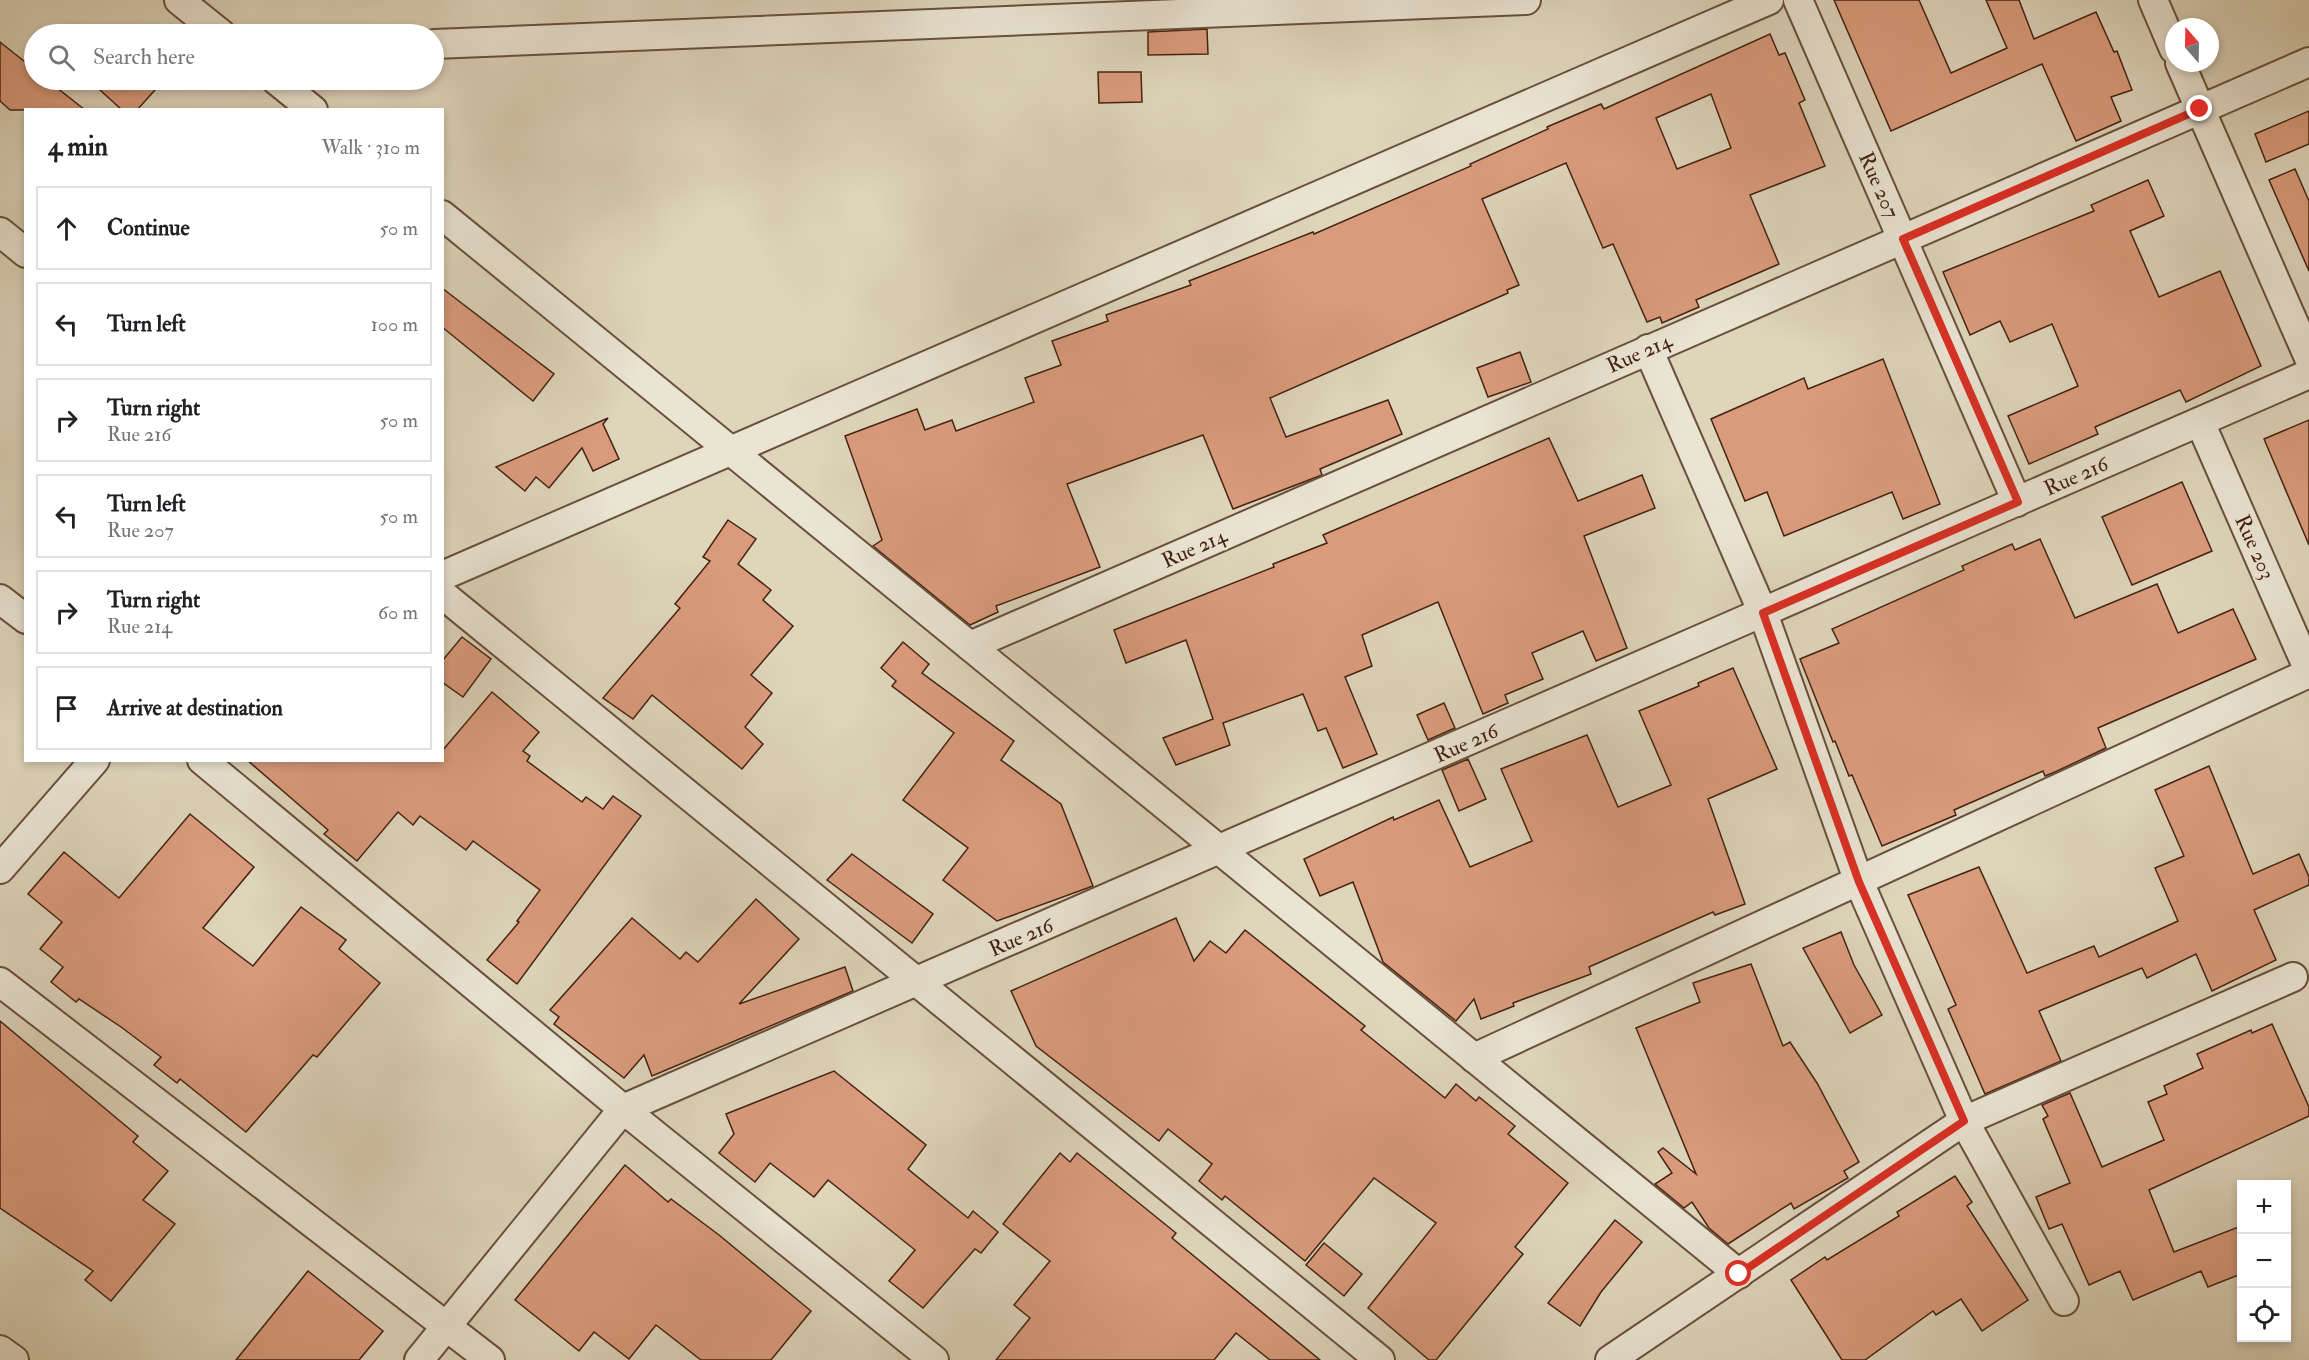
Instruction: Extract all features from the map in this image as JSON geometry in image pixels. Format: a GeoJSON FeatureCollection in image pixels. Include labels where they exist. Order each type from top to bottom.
{"type":"FeatureCollection","features":[{"type":"Feature","properties":{"kind":"street"},"geometry":{"type":"LineString","coordinates":[[179,0],[209,24]]}},
{"type":"Feature","properties":{"kind":"street"},"geometry":{"type":"LineString","coordinates":[[444,44],[1526,0]]}},
{"type":"Feature","properties":{"kind":"street"},"geometry":{"type":"LineString","coordinates":[[444,575],[1769,0]]}},
{"type":"Feature","properties":{"kind":"street","name":"Rue 207"},"geometry":{"type":"LineString","coordinates":[[1798,0],[2018,502]]}},
{"type":"Feature","properties":{"kind":"street"},"geometry":{"type":"LineString","coordinates":[[2152,0],[2165,30]]}},
{"type":"Feature","properties":{"kind":"street","name":"Rue 214"},"geometry":{"type":"LineString","coordinates":[[969,646],[2309,62]]}},
{"type":"Feature","properties":{"kind":"street"},"geometry":{"type":"LineString","coordinates":[[2184,72],[2309,358]]}},
{"type":"Feature","properties":{"kind":"street"},"geometry":{"type":"LineString","coordinates":[[288,90],[311,108]]}},
{"type":"Feature","properties":{"kind":"street"},"geometry":{"type":"LineString","coordinates":[[444,217],[1739,1274]]}},
{"type":"Feature","properties":{"kind":"street"},"geometry":{"type":"LineString","coordinates":[[0,232],[24,251]]}},
{"type":"Feature","properties":{"kind":"street"},"geometry":{"type":"LineString","coordinates":[[1648,349],[1763,613],[1859,882],[1964,1121],[2064,1301]]}},
{"type":"Feature","properties":{"kind":"street","name":"Rue 216"},"geometry":{"type":"LineString","coordinates":[[622,1110],[2309,374]]}},
{"type":"Feature","properties":{"kind":"street","name":"Rue 203"},"geometry":{"type":"LineString","coordinates":[[2200,422],[2309,672]]}},
{"type":"Feature","properties":{"kind":"street"},"geometry":{"type":"LineString","coordinates":[[444,596],[1380,1360]]}},
{"type":"Feature","properties":{"kind":"street"},"geometry":{"type":"LineString","coordinates":[[0,599],[24,617]]}},
{"type":"Feature","properties":{"kind":"street"},"geometry":{"type":"LineString","coordinates":[[1474,1058],[2309,672]]}},
{"type":"Feature","properties":{"kind":"street"},"geometry":{"type":"LineString","coordinates":[[0,869],[94,762]]}},
{"type":"Feature","properties":{"kind":"street"},"geometry":{"type":"LineString","coordinates":[[204,762],[622,1110],[934,1360]]}},
{"type":"Feature","properties":{"kind":"street"},"geometry":{"type":"LineString","coordinates":[[1610,1360],[1964,1121],[2293,977]]}},
{"type":"Feature","properties":{"kind":"street"},"geometry":{"type":"LineString","coordinates":[[0,982],[490,1360]]}},
{"type":"Feature","properties":{"kind":"street"},"geometry":{"type":"LineString","coordinates":[[419,1360],[622,1110]]}},
{"type":"Feature","properties":{"kind":"street"},"geometry":{"type":"LineString","coordinates":[[0,1350],[14,1360]]}},
{"type":"Feature","properties":{"kind":"building"},"geometry":{"type":"Polygon","coordinates":[[[1834,0],[1919,0],[1951,73],[2007,48],[1986,0],[2019,0],[2034,39],[2096,12],[2114,52],[2117,51],[2132,90],[2111,97],[2121,121],[2076,141],[2042,64],[1891,131],[1834,0]]]}},
{"type":"Feature","properties":{"kind":"building"},"geometry":{"type":"Polygon","coordinates":[[[1207,29],[1208,54],[1148,55],[1148,32],[1207,29]]]}},
{"type":"Feature","properties":{"kind":"building"},"geometry":{"type":"Polygon","coordinates":[[[1770,34],[1779,55],[1785,53],[1805,100],[1799,103],[1825,166],[1750,195],[1779,264],[1696,300],[1699,307],[1662,323],[1660,317],[1647,322],[1613,244],[1603,248],[1566,163],[1482,199],[1519,285],[1507,290],[1508,293],[1270,398],[1286,437],[1388,400],[1402,434],[1320,469],[1322,475],[1233,509],[1203,435],[1067,484],[1100,567],[996,606],[998,612],[970,625],[873,546],[882,540],[845,436],[917,409],[925,430],[952,420],[956,431],[1034,402],[1025,378],[1061,365],[1052,341],[1108,321],[1106,315],[1191,285],[1189,281],[1313,232],[1314,234],[1471,166],[1470,164],[1548,129],[1547,127],[1601,104],[1604,109],[1770,34]],[[1711,94],[1656,118],[1677,169],[1731,148],[1711,94]]]}},
{"type":"Feature","properties":{"kind":"building"},"geometry":{"type":"Polygon","coordinates":[[[0,42],[24,61],[24,90],[60,90],[82,108],[10,110],[0,101],[0,42]]]}},
{"type":"Feature","properties":{"kind":"building"},"geometry":{"type":"Polygon","coordinates":[[[1098,72],[1141,72],[1142,102],[1099,103],[1098,72]]]}},
{"type":"Feature","properties":{"kind":"building"},"geometry":{"type":"Polygon","coordinates":[[[100,90],[155,90],[139,108],[120,108],[100,90]]]}},
{"type":"Feature","properties":{"kind":"building"},"geometry":{"type":"Polygon","coordinates":[[[2309,111],[2309,144],[2266,162],[2255,134],[2309,111]]]}},
{"type":"Feature","properties":{"kind":"building"},"geometry":{"type":"Polygon","coordinates":[[[2295,169],[2309,201],[2309,271],[2269,180],[2295,169]]]}},
{"type":"Feature","properties":{"kind":"building"},"geometry":{"type":"Polygon","coordinates":[[[2148,180],[2164,216],[2130,231],[2159,297],[2220,271],[2261,366],[2186,402],[2180,390],[2095,427],[2098,434],[2029,464],[2008,416],[2078,386],[2052,324],[2010,342],[2000,321],[1970,335],[1943,272],[2094,211],[2091,205],[2148,180]]]}},
{"type":"Feature","properties":{"kind":"building"},"geometry":{"type":"Polygon","coordinates":[[[444,290],[554,374],[533,401],[444,329],[444,290]]]}},
{"type":"Feature","properties":{"kind":"building"},"geometry":{"type":"Polygon","coordinates":[[[1520,352],[1531,382],[1488,397],[1477,368],[1520,352]]]}},
{"type":"Feature","properties":{"kind":"building"},"geometry":{"type":"Polygon","coordinates":[[[1883,359],[1940,504],[1903,519],[1892,492],[1784,536],[1767,492],[1745,501],[1711,419],[1804,378],[1808,389],[1883,359]]]}},
{"type":"Feature","properties":{"kind":"building"},"geometry":{"type":"Polygon","coordinates":[[[608,418],[603,424],[619,459],[593,471],[582,448],[549,488],[536,477],[525,491],[496,467],[608,418]]]}},
{"type":"Feature","properties":{"kind":"building"},"geometry":{"type":"Polygon","coordinates":[[[2309,420],[2309,545],[2264,439],[2309,420]]]}},
{"type":"Feature","properties":{"kind":"building"},"geometry":{"type":"Polygon","coordinates":[[[1549,438],[1578,501],[1642,475],[1655,508],[1584,536],[1627,648],[1596,661],[1583,631],[1532,653],[1543,679],[1505,695],[1508,703],[1483,714],[1438,602],[1362,635],[1372,666],[1345,677],[1377,754],[1343,768],[1326,728],[1318,731],[1303,694],[1223,723],[1230,745],[1176,765],[1163,738],[1213,719],[1186,640],[1126,663],[1114,630],[1274,567],[1273,564],[1327,543],[1323,535],[1549,438]]]}},
{"type":"Feature","properties":{"kind":"building"},"geometry":{"type":"Polygon","coordinates":[[[2182,482],[2212,551],[2132,585],[2102,517],[2182,482]]]}},
{"type":"Feature","properties":{"kind":"building"},"geometry":{"type":"Polygon","coordinates":[[[728,520],[756,539],[738,564],[771,590],[763,600],[793,626],[751,675],[772,693],[745,727],[763,744],[742,769],[652,695],[633,719],[603,698],[680,608],[675,604],[710,561],[703,557],[728,520]]]}},
{"type":"Feature","properties":{"kind":"building"},"geometry":{"type":"Polygon","coordinates":[[[2040,539],[2075,618],[2157,584],[2178,633],[2233,609],[2256,659],[2098,728],[2106,748],[2045,776],[2043,771],[1954,810],[1956,815],[1882,846],[1852,775],[1849,776],[1835,741],[1833,742],[1800,659],[1839,643],[1832,629],[1964,570],[1962,566],[2012,544],[2015,550],[2040,539]]]}},
{"type":"Feature","properties":{"kind":"building"},"geometry":{"type":"Polygon","coordinates":[[[462,637],[491,659],[463,697],[444,683],[444,659],[462,637]]]}},
{"type":"Feature","properties":{"kind":"building"},"geometry":{"type":"Polygon","coordinates":[[[903,642],[929,664],[922,673],[1014,741],[1001,760],[1061,804],[1093,886],[997,921],[943,880],[968,848],[903,800],[954,733],[892,686],[896,681],[881,668],[903,642]]]}},
{"type":"Feature","properties":{"kind":"building"},"geometry":{"type":"Polygon","coordinates":[[[1733,668],[1777,769],[1708,799],[1745,904],[1715,915],[1713,912],[1589,967],[1591,974],[1513,1003],[1514,1006],[1481,1019],[1474,999],[1456,1021],[1383,962],[1353,882],[1320,896],[1304,859],[1393,817],[1394,820],[1439,800],[1470,867],[1532,841],[1501,769],[1587,735],[1618,807],[1671,785],[1639,711],[1699,686],[1698,683],[1733,668]]]}},
{"type":"Feature","properties":{"kind":"building"},"geometry":{"type":"Polygon","coordinates":[[[492,692],[539,732],[523,751],[530,756],[527,761],[582,802],[586,797],[603,809],[613,796],[641,816],[517,984],[487,960],[519,922],[517,921],[540,890],[473,841],[466,850],[420,816],[413,825],[398,812],[357,861],[324,834],[328,830],[249,762],[444,762],[444,749],[492,692]]]}},
{"type":"Feature","properties":{"kind":"building"},"geometry":{"type":"Polygon","coordinates":[[[1444,703],[1455,728],[1428,740],[1417,715],[1444,703]]]}},
{"type":"Feature","properties":{"kind":"building"},"geometry":{"type":"Polygon","coordinates":[[[1468,759],[1486,799],[1459,811],[1442,770],[1468,759]]]}},
{"type":"Feature","properties":{"kind":"building"},"geometry":{"type":"Polygon","coordinates":[[[2209,766],[2253,874],[2299,854],[2309,877],[2309,885],[2254,910],[2276,960],[2212,991],[2196,954],[2147,978],[2142,968],[2039,1011],[2061,1061],[1985,1094],[1948,1009],[1956,1005],[1908,895],[1979,867],[2027,973],[2094,946],[2099,957],[2178,921],[2155,868],[2184,856],[2155,790],[2209,766]]]}},
{"type":"Feature","properties":{"kind":"building"},"geometry":{"type":"Polygon","coordinates":[[[190,814],[254,867],[203,928],[253,966],[301,907],[346,940],[339,949],[380,983],[317,1057],[313,1055],[246,1132],[180,1079],[177,1083],[154,1065],[161,1057],[79,999],[76,1002],[51,982],[63,967],[40,949],[62,922],[28,894],[64,852],[119,898],[190,814]]]}},
{"type":"Feature","properties":{"kind":"building"},"geometry":{"type":"Polygon","coordinates":[[[852,854],[933,914],[912,943],[827,880],[852,854]]]}},
{"type":"Feature","properties":{"kind":"building"},"geometry":{"type":"Polygon","coordinates":[[[756,899],[799,939],[739,1004],[845,967],[853,991],[652,1076],[644,1055],[624,1078],[554,1024],[559,1017],[550,1010],[632,918],[680,959],[686,952],[698,962],[756,899]]]}},
{"type":"Feature","properties":{"kind":"building"},"geometry":{"type":"Polygon","coordinates":[[[1176,918],[1194,961],[1210,941],[1226,953],[1245,930],[1365,1026],[1361,1030],[1445,1098],[1456,1084],[1476,1101],[1479,1097],[1515,1126],[1508,1134],[1568,1183],[1515,1247],[1523,1254],[1436,1360],[1429,1360],[1368,1308],[1436,1223],[1374,1178],[1305,1261],[1225,1196],[1222,1200],[1199,1181],[1212,1164],[1168,1129],[1159,1141],[1036,1046],[1011,991],[1176,918]]]}},
{"type":"Feature","properties":{"kind":"building"},"geometry":{"type":"Polygon","coordinates":[[[1841,932],[1854,965],[1882,1015],[1850,1033],[1803,948],[1841,932]]]}},
{"type":"Feature","properties":{"kind":"building"},"geometry":{"type":"Polygon","coordinates":[[[1751,964],[1783,1046],[1790,1042],[1817,1083],[1859,1162],[1844,1171],[1848,1178],[1794,1209],[1791,1203],[1728,1244],[1709,1228],[1692,1202],[1684,1208],[1655,1184],[1672,1173],[1658,1152],[1663,1148],[1696,1174],[1636,1028],[1700,1002],[1693,983],[1751,964]]]}},
{"type":"Feature","properties":{"kind":"building"},"geometry":{"type":"Polygon","coordinates":[[[0,1021],[138,1136],[133,1142],[168,1171],[143,1200],[175,1224],[111,1301],[85,1280],[93,1271],[0,1208],[0,1021]]]}},
{"type":"Feature","properties":{"kind":"building"},"geometry":{"type":"Polygon","coordinates":[[[2272,1024],[2309,1107],[2309,1116],[2149,1190],[2174,1252],[2237,1228],[2237,1276],[2208,1287],[2201,1271],[2133,1300],[2120,1271],[2089,1285],[2062,1224],[2049,1229],[2036,1197],[2070,1183],[2043,1119],[2048,1116],[2042,1105],[2070,1093],[2102,1167],[2164,1140],[2148,1102],[2167,1094],[2164,1086],[2203,1068],[2197,1054],[2251,1030],[2252,1033],[2272,1024]]]}},
{"type":"Feature","properties":{"kind":"building"},"geometry":{"type":"Polygon","coordinates":[[[834,1071],[926,1145],[908,1169],[968,1218],[973,1211],[998,1232],[981,1253],[975,1249],[923,1308],[889,1281],[915,1250],[828,1180],[814,1197],[770,1163],[755,1182],[719,1153],[734,1134],[726,1114],[834,1071]]]}},
{"type":"Feature","properties":{"kind":"building"},"geometry":{"type":"Polygon","coordinates":[[[1060,1153],[1070,1162],[1077,1153],[1176,1233],[1172,1238],[1320,1360],[1270,1360],[1236,1333],[1214,1360],[996,1360],[1030,1318],[1014,1305],[1050,1261],[1003,1224],[1060,1153]]]}},
{"type":"Feature","properties":{"kind":"building"},"geometry":{"type":"Polygon","coordinates":[[[625,1165],[668,1202],[671,1199],[719,1235],[811,1311],[771,1360],[701,1360],[656,1325],[629,1359],[594,1332],[579,1351],[515,1300],[625,1165]]]}},
{"type":"Feature","properties":{"kind":"building"},"geometry":{"type":"Polygon","coordinates":[[[1955,1176],[1972,1202],[1967,1206],[2028,1300],[1982,1331],[1961,1299],[1936,1315],[1933,1311],[1865,1360],[1842,1360],[1791,1280],[1825,1257],[1827,1260],[1899,1216],[1897,1212],[1955,1176]]]}},
{"type":"Feature","properties":{"kind":"building"},"geometry":{"type":"Polygon","coordinates":[[[1615,1220],[1642,1242],[1601,1292],[1580,1326],[1548,1303],[1615,1220]]]}},
{"type":"Feature","properties":{"kind":"building"},"geometry":{"type":"Polygon","coordinates":[[[1324,1243],[1362,1274],[1344,1296],[1306,1265],[1324,1243]]]}},
{"type":"Feature","properties":{"kind":"building"},"geometry":{"type":"Polygon","coordinates":[[[308,1271],[383,1331],[359,1360],[236,1360],[308,1271]]]}},
{"type":"Feature","properties":{"kind":"route"},"geometry":{"type":"LineString","coordinates":[[1739,1274],[1964,1121],[1859,882],[1763,613],[2018,502],[1903,239],[2200,109]]}}]}
